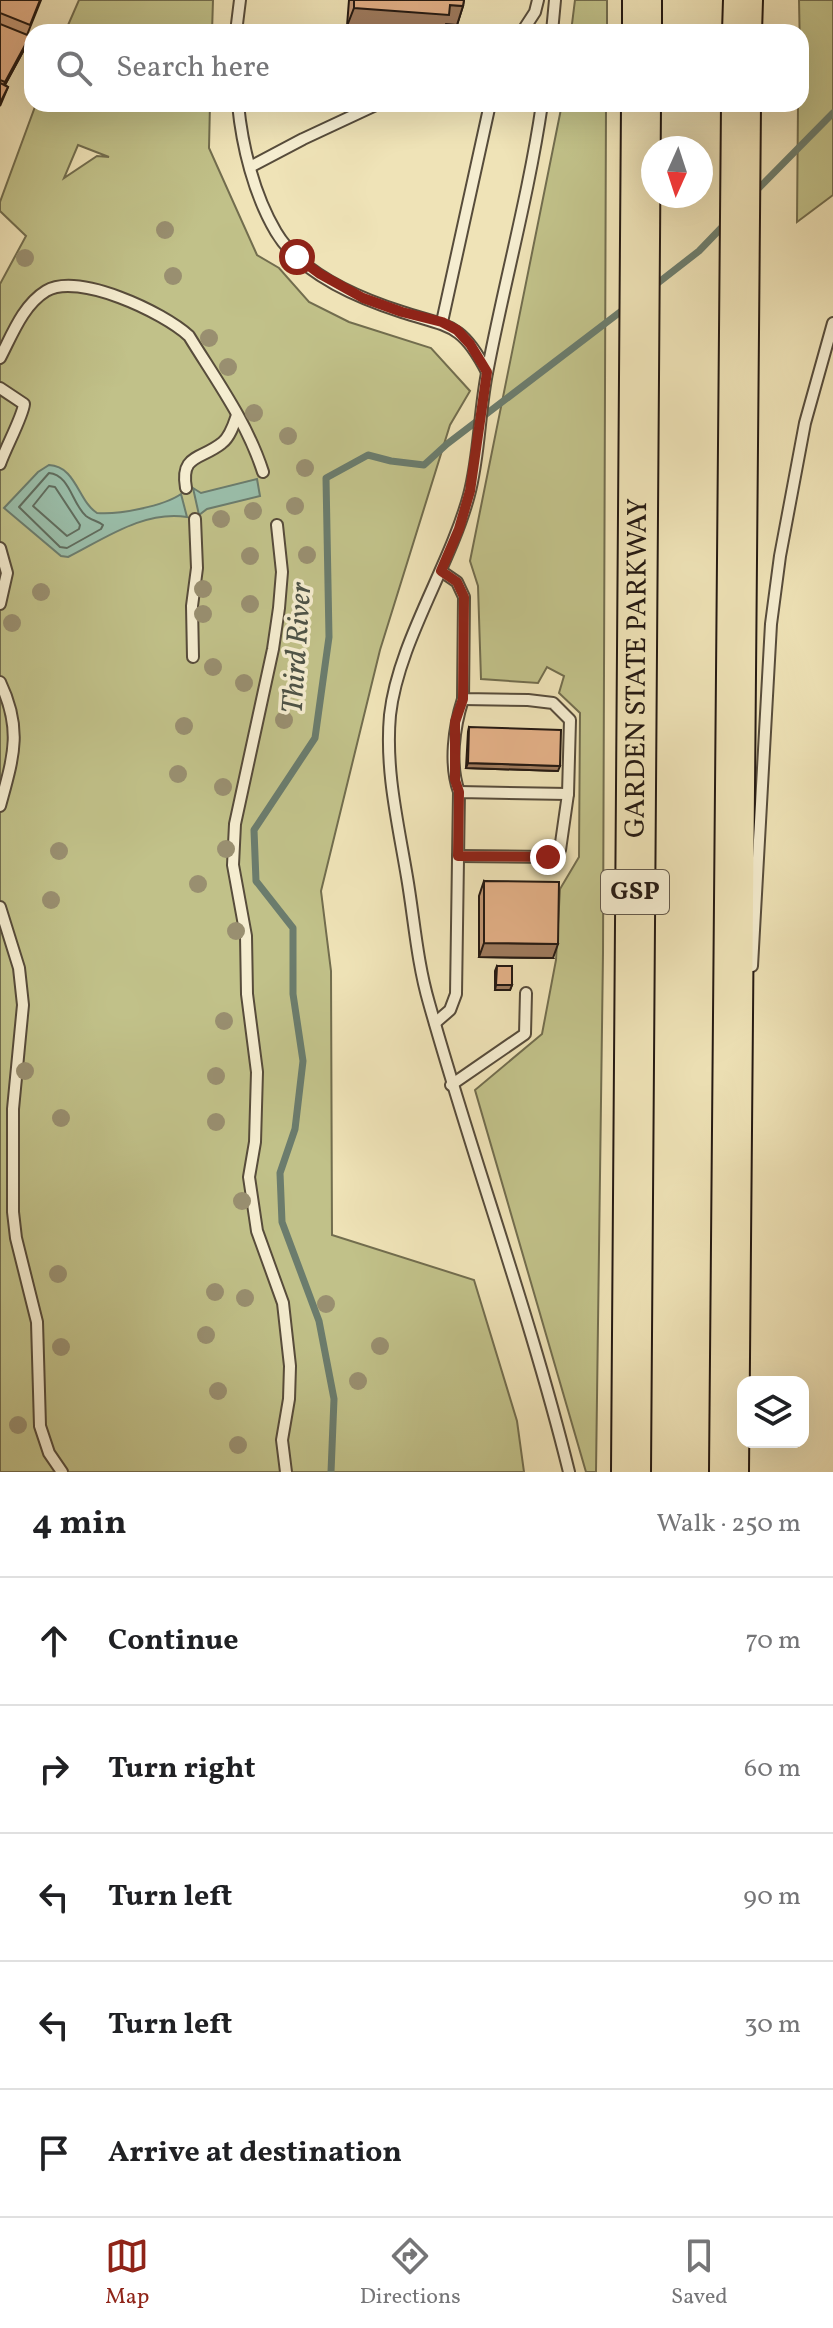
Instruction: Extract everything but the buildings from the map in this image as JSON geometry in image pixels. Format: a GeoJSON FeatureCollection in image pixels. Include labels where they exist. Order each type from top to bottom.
{"type":"FeatureCollection","features":[{"type":"Feature","properties":{"kind":"highway"},"geometry":{"type":"LineString","coordinates":[[642,0],[642,24]]}},
{"type":"Feature","properties":{"kind":"highway"},"geometry":{"type":"LineString","coordinates":[[742,24],[743,0]]}},
{"type":"Feature","properties":{"kind":"highway","name":"GARDEN STATE PARKWAY"},"geometry":{"type":"LineString","coordinates":[[631,1472],[641,112]]}},
{"type":"Feature","properties":{"kind":"highway"},"geometry":{"type":"LineString","coordinates":[[729,1472],[741,112]]}},
{"type":"Feature","properties":{"kind":"lane"},"geometry":{"type":"LineString","coordinates":[[237,24],[240,0]]}},
{"type":"Feature","properties":{"kind":"lane"},"geometry":{"type":"LineString","coordinates":[[527,24],[538,0]]}},
{"type":"Feature","properties":{"kind":"lane"},"geometry":{"type":"LineString","coordinates":[[553,24],[555,0]]}},
{"type":"Feature","properties":{"kind":"lane"},"geometry":{"type":"LineString","coordinates":[[240,112],[250,167],[276,233],[297,257],[363,298],[442,322],[457,330],[470,344],[487,372]]}},
{"type":"Feature","properties":{"kind":"lane"},"geometry":{"type":"LineString","coordinates":[[250,167],[361,112]]}},
{"type":"Feature","properties":{"kind":"lane"},"geometry":{"type":"LineString","coordinates":[[442,322],[488,112]]}},
{"type":"Feature","properties":{"kind":"lane"},"geometry":{"type":"LineString","coordinates":[[541,112],[533,168],[487,372],[475,465],[459,529],[398,676],[390,713],[389,750],[393,799],[421,966],[435,1023],[451,1085],[554,1411],[569,1472]]}},
{"type":"Feature","properties":{"kind":"lane"},"geometry":{"type":"LineString","coordinates":[[0,358],[19,321],[36,298],[62,284],[78,285],[128,301],[180,328],[189,336],[255,447],[263,472]]}},
{"type":"Feature","properties":{"kind":"lane"},"geometry":{"type":"LineString","coordinates":[[751,977],[771,624],[799,450],[833,323]]}},
{"type":"Feature","properties":{"kind":"lane"},"geometry":{"type":"LineString","coordinates":[[0,388],[24,404],[23,413],[14,427],[0,464]]}},
{"type":"Feature","properties":{"kind":"lane"},"geometry":{"type":"LineString","coordinates":[[186,488],[186,466],[194,458],[225,441],[237,415]]}},
{"type":"Feature","properties":{"kind":"lane"},"geometry":{"type":"LineString","coordinates":[[193,657],[192,606],[197,568],[195,519]]}},
{"type":"Feature","properties":{"kind":"lane"},"geometry":{"type":"LineString","coordinates":[[277,525],[282,572],[279,608],[235,824],[233,865],[246,936],[247,994],[257,1072],[255,1142],[249,1177],[257,1231],[283,1303],[290,1366],[289,1399],[282,1440],[286,1472]]}},
{"type":"Feature","properties":{"kind":"lane"},"geometry":{"type":"LineString","coordinates":[[0,548],[7,573],[0,604]]}},
{"type":"Feature","properties":{"kind":"lane"},"geometry":{"type":"LineString","coordinates":[[435,1023],[450,1010],[456,994],[459,792],[455,780],[455,722],[463,699],[464,597],[457,582],[441,571]]}},
{"type":"Feature","properties":{"kind":"lane"},"geometry":{"type":"LineString","coordinates":[[0,682],[15,724],[13,754],[0,806]]}},
{"type":"Feature","properties":{"kind":"lane"},"geometry":{"type":"LineString","coordinates":[[458,856],[548,857],[560,850],[568,794],[570,720],[553,703],[463,699]]}},
{"type":"Feature","properties":{"kind":"lane"},"geometry":{"type":"LineString","coordinates":[[459,792],[568,794]]}},
{"type":"Feature","properties":{"kind":"lane"},"geometry":{"type":"LineString","coordinates":[[0,907],[19,968],[23,1005],[13,1109],[13,1212],[16,1238],[37,1322],[40,1426],[49,1453],[62,1472]]}},
{"type":"Feature","properties":{"kind":"lane"},"geometry":{"type":"LineString","coordinates":[[451,1085],[525,1034],[526,993]]}},
{"type":"Feature","properties":{"kind":"lane"},"geometry":{"type":"LineString","coordinates":[[730,1368],[744,1118]]}},
{"type":"Feature","properties":{"kind":"green space"},"geometry":{"type":"Polygon","coordinates":[[[79,0],[213,0],[212,24],[68,24],[79,0]]]}},
{"type":"Feature","properties":{"kind":"green space"},"geometry":{"type":"Polygon","coordinates":[[[575,0],[607,0],[607,24],[572,24],[575,0]]]}},
{"type":"Feature","properties":{"kind":"green space"},"geometry":{"type":"Polygon","coordinates":[[[799,0],[833,0],[833,195],[797,222],[798,112],[809,112],[809,24],[799,24],[799,0]]]}},
{"type":"Feature","properties":{"kind":"green space"},"geometry":{"type":"Polygon","coordinates":[[[33,112],[210,112],[209,148],[257,255],[279,268],[309,302],[349,322],[431,348],[470,391],[450,425],[380,650],[321,891],[331,971],[332,1235],[474,1280],[517,1421],[524,1472],[0,1472],[0,284],[26,236],[0,211],[0,202],[33,112]],[[78,145],[64,178],[97,156],[109,157],[78,145]]]}},
{"type":"Feature","properties":{"kind":"green space"},"geometry":{"type":"Polygon","coordinates":[[[560,112],[606,112],[603,953],[596,1472],[586,1472],[475,1090],[542,1034],[556,960],[560,889],[579,857],[580,713],[559,693],[564,676],[547,667],[538,683],[481,679],[478,586],[470,561],[560,112]]]}},
{"type":"Feature","properties":{"kind":"water"},"geometry":{"type":"Polygon","coordinates":[[[49,465],[58,467],[71,477],[85,501],[97,513],[140,509],[181,494],[187,517],[171,516],[140,522],[68,557],[61,556],[4,508],[38,472],[49,465]]]}},
{"type":"Feature","properties":{"kind":"water"},"geometry":{"type":"Polygon","coordinates":[[[257,479],[260,496],[207,509],[199,515],[193,488],[201,493],[257,479]]]}},
{"type":"Feature","properties":{"kind":"waterway","name":"Third River"},"geometry":{"type":"LineString","coordinates":[[753,194],[833,113]]}},
{"type":"Feature","properties":{"kind":"waterway","name":"Third River"},"geometry":{"type":"LineString","coordinates":[[654,286],[699,251],[726,223]]}},
{"type":"Feature","properties":{"kind":"waterway","name":"Third River"},"geometry":{"type":"LineString","coordinates":[[331,1472],[334,1399],[319,1321],[282,1222],[280,1173],[295,1129],[303,1061],[293,994],[293,928],[256,881],[254,830],[315,738],[329,637],[326,478],[368,455],[424,465],[447,444],[628,306]]}},
{"type":"Feature","properties":{"kind":"route"},"geometry":{"type":"LineString","coordinates":[[297,257],[363,298],[442,322],[457,330],[478,354],[487,372],[470,491],[459,529],[441,571],[457,582],[464,597],[463,699],[455,722],[455,780],[459,792],[458,856],[548,857]]}}]}
